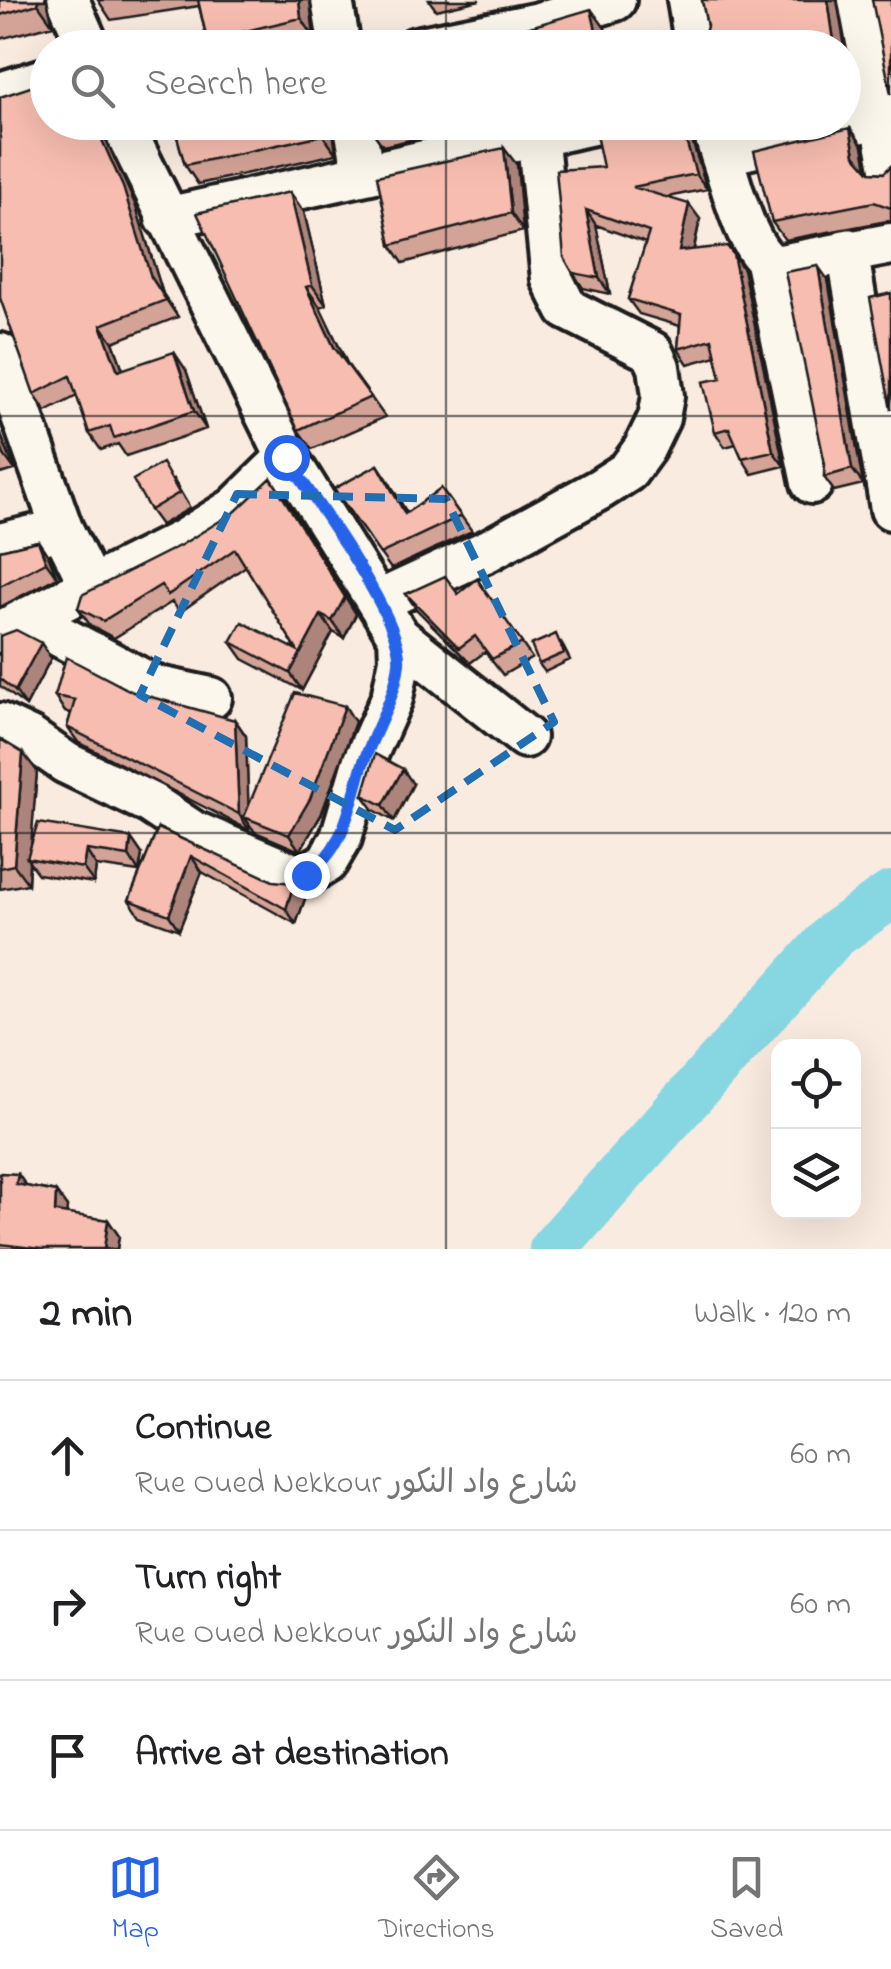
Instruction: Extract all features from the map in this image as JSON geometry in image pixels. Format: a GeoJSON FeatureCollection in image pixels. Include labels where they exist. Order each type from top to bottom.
{"type":"FeatureCollection","features":[{"type":"Feature","properties":{"kind":"street"},"geometry":{"type":"LineString","coordinates":[[68,0],[81,30]]}},
{"type":"Feature","properties":{"kind":"street"},"geometry":{"type":"LineString","coordinates":[[332,0],[337,30]]}},
{"type":"Feature","properties":{"kind":"street"},"geometry":{"type":"LineString","coordinates":[[527,25],[615,0]]}},
{"type":"Feature","properties":{"kind":"street"},"geometry":{"type":"LineString","coordinates":[[688,0],[693,30]]}},
{"type":"Feature","properties":{"kind":"street"},"geometry":{"type":"LineString","coordinates":[[859,0],[891,168]]}},
{"type":"Feature","properties":{"kind":"street"},"geometry":{"type":"LineString","coordinates":[[0,93],[30,84]]}},
{"type":"Feature","properties":{"kind":"street"},"geometry":{"type":"LineString","coordinates":[[861,120],[879,118]]}},
{"type":"Feature","properties":{"kind":"street"},"geometry":{"type":"LineString","coordinates":[[129,140],[286,457],[399,638],[525,737]]}},
{"type":"Feature","properties":{"kind":"street"},"geometry":{"type":"LineString","coordinates":[[357,140],[364,174]]}},
{"type":"Feature","properties":{"kind":"street"},"geometry":{"type":"LineString","coordinates":[[166,218],[498,140]]}},
{"type":"Feature","properties":{"kind":"street"},"geometry":{"type":"LineString","coordinates":[[379,601],[489,550],[628,471],[659,418],[661,382],[652,352],[584,320],[559,298],[552,279],[539,140]]}},
{"type":"Feature","properties":{"kind":"street"},"geometry":{"type":"LineString","coordinates":[[716,140],[753,244],[766,262],[812,483]]}},
{"type":"Feature","properties":{"kind":"street"},"geometry":{"type":"LineString","coordinates":[[766,262],[776,266],[847,249],[891,244]]}},
{"type":"Feature","properties":{"kind":"street"},"geometry":{"type":"LineString","coordinates":[[847,249],[891,509]]}},
{"type":"Feature","properties":{"kind":"street"},"geometry":{"type":"LineString","coordinates":[[0,354],[8,408],[92,589]]}},
{"type":"Feature","properties":{"kind":"street"},"geometry":{"type":"LineString","coordinates":[[13,625],[92,589],[235,508],[286,457]]}},
{"type":"Feature","properties":{"kind":"street"},"geometry":{"type":"LineString","coordinates":[[0,544],[62,529]]}},
{"type":"Feature","properties":{"kind":"street"},"geometry":{"type":"LineString","coordinates":[[13,625],[154,686],[211,698]]}},
{"type":"Feature","properties":{"kind":"street"},"geometry":{"type":"LineString","coordinates":[[0,724],[30,738],[66,763],[150,803],[192,831],[293,874],[306,875],[327,862],[340,838],[363,763],[392,698],[400,658],[399,638]]}},
{"type":"Feature","properties":{"kind":"highlighted area"},"geometry":{"type":"Polygon","coordinates":[[[237,494],[446,499],[554,722],[395,830],[140,695],[237,494]]]}},
{"type":"Feature","properties":{"kind":"building"},"geometry":{"type":"Polygon","coordinates":[[[0,0],[38,0],[38,4],[0,15],[0,0]]]}},
{"type":"Feature","properties":{"kind":"building"},"geometry":{"type":"Polygon","coordinates":[[[198,0],[299,0],[301,18],[250,30],[205,30],[198,0]]]}},
{"type":"Feature","properties":{"kind":"building"},"geometry":{"type":"Polygon","coordinates":[[[702,0],[828,0],[832,30],[706,30],[702,0]]]}},
{"type":"Feature","properties":{"kind":"building"},"geometry":{"type":"Polygon","coordinates":[[[872,0],[891,0],[891,94],[872,0]]]}},
{"type":"Feature","properties":{"kind":"building"},"geometry":{"type":"Polygon","coordinates":[[[591,9],[596,30],[516,30],[591,9]]]}},
{"type":"Feature","properties":{"kind":"building"},"geometry":{"type":"Polygon","coordinates":[[[30,87],[30,140],[102,140],[123,187],[151,277],[166,300],[101,325],[118,371],[174,352],[194,411],[114,438],[110,426],[89,433],[70,376],[34,394],[0,298],[0,97],[30,87]]]}},
{"type":"Feature","properties":{"kind":"building"},"geometry":{"type":"Polygon","coordinates":[[[178,140],[300,140],[185,165],[178,140]]]}},
{"type":"Feature","properties":{"kind":"building"},"geometry":{"type":"Polygon","coordinates":[[[597,140],[686,140],[696,174],[633,187],[689,204],[679,251],[727,246],[733,254],[773,451],[742,458],[729,428],[715,432],[703,382],[721,378],[712,339],[678,349],[681,315],[628,299],[649,232],[586,210],[599,278],[573,273],[564,257],[556,170],[603,167],[597,140]]]}},
{"type":"Feature","properties":{"kind":"building"},"geometry":{"type":"Polygon","coordinates":[[[800,140],[852,140],[855,155],[870,172],[884,173],[891,166],[891,208],[874,202],[772,222],[754,151],[800,140]]]}},
{"type":"Feature","properties":{"kind":"building"},"geometry":{"type":"Polygon","coordinates":[[[504,148],[511,213],[391,245],[377,176],[504,148]]]}},
{"type":"Feature","properties":{"kind":"building"},"geometry":{"type":"Polygon","coordinates":[[[290,192],[312,285],[306,287],[334,347],[371,397],[298,430],[197,213],[290,192]]]}},
{"type":"Feature","properties":{"kind":"building"},"geometry":{"type":"Polygon","coordinates":[[[818,266],[852,469],[824,477],[825,464],[785,272],[818,266]]]}},
{"type":"Feature","properties":{"kind":"building"},"geometry":{"type":"Polygon","coordinates":[[[891,293],[891,410],[870,298],[891,293]]]}},
{"type":"Feature","properties":{"kind":"building"},"geometry":{"type":"Polygon","coordinates":[[[162,463],[179,493],[150,510],[133,480],[162,463]]]}},
{"type":"Feature","properties":{"kind":"building"},"geometry":{"type":"Polygon","coordinates":[[[378,465],[405,514],[441,488],[461,516],[380,554],[334,489],[378,465]]]}},
{"type":"Feature","properties":{"kind":"building"},"geometry":{"type":"Polygon","coordinates":[[[271,478],[345,597],[332,621],[321,615],[290,673],[231,642],[242,622],[297,650],[235,549],[168,595],[161,585],[103,621],[78,608],[82,595],[181,545],[236,511],[271,478]]]}},
{"type":"Feature","properties":{"kind":"building"},"geometry":{"type":"Polygon","coordinates":[[[38,541],[46,562],[0,586],[0,550],[38,541]]]}},
{"type":"Feature","properties":{"kind":"building"},"geometry":{"type":"Polygon","coordinates":[[[445,576],[458,594],[477,579],[522,643],[492,659],[475,636],[459,648],[406,594],[445,576]]]}},
{"type":"Feature","properties":{"kind":"building"},"geometry":{"type":"Polygon","coordinates":[[[16,630],[41,643],[15,691],[0,679],[0,636],[16,630]]]}},
{"type":"Feature","properties":{"kind":"building"},"geometry":{"type":"Polygon","coordinates":[[[556,634],[564,653],[539,664],[531,645],[556,634]]]}},
{"type":"Feature","properties":{"kind":"building"},"geometry":{"type":"Polygon","coordinates":[[[66,657],[133,692],[235,720],[239,814],[67,727],[75,700],[55,696],[66,657]]]}},
{"type":"Feature","properties":{"kind":"building"},"geometry":{"type":"Polygon","coordinates":[[[295,693],[345,706],[310,799],[289,835],[244,817],[295,693]]]}},
{"type":"Feature","properties":{"kind":"building"},"geometry":{"type":"Polygon","coordinates":[[[0,739],[23,753],[14,865],[0,868],[0,739]]]}},
{"type":"Feature","properties":{"kind":"building"},"geometry":{"type":"Polygon","coordinates":[[[375,754],[403,769],[383,805],[363,795],[375,754]]]}},
{"type":"Feature","properties":{"kind":"building"},"geometry":{"type":"Polygon","coordinates":[[[38,823],[131,838],[129,856],[86,850],[83,868],[27,858],[38,823]]]}},
{"type":"Feature","properties":{"kind":"building"},"geometry":{"type":"Polygon","coordinates":[[[158,828],[273,881],[294,883],[286,909],[191,856],[169,915],[129,900],[158,828]]]}},
{"type":"Feature","properties":{"kind":"building"},"geometry":{"type":"Polygon","coordinates":[[[0,1173],[18,1174],[16,1184],[56,1192],[55,1212],[108,1220],[104,1249],[41,1249],[0,1244],[0,1173]]]}},
{"type":"Feature","properties":{"kind":"waterway"},"geometry":{"type":"LineString","coordinates":[[553,1249],[834,935],[891,895]]}},
{"type":"Feature","properties":{"kind":"route"},"geometry":{"type":"LineString","coordinates":[[286,457],[379,601],[399,638],[400,658],[392,698],[363,763],[340,838],[327,862],[306,875]]}}]}
